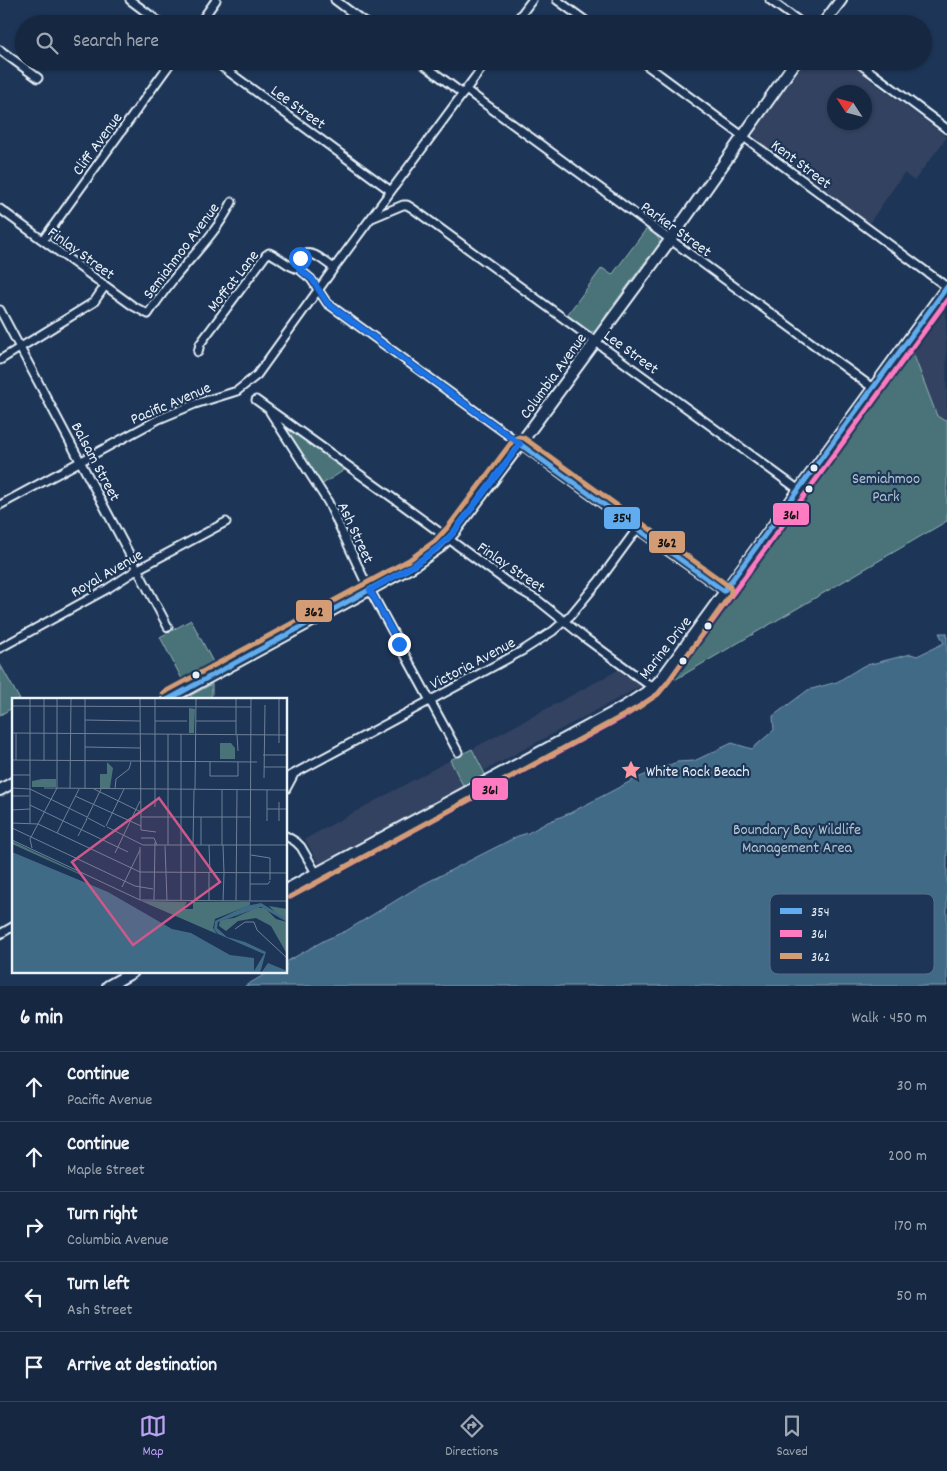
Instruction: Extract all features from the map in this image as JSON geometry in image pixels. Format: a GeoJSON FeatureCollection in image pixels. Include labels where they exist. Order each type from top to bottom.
{"type":"FeatureCollection","features":[{"type":"Feature","properties":{"kind":"street"},"geometry":{"type":"LineString","coordinates":[[130,0],[150,15]]}},
{"type":"Feature","properties":{"kind":"street"},"geometry":{"type":"LineString","coordinates":[[205,15],[216,0]]}},
{"type":"Feature","properties":{"kind":"street"},"geometry":{"type":"LineString","coordinates":[[335,0],[355,15]]}},
{"type":"Feature","properties":{"kind":"street"},"geometry":{"type":"LineString","coordinates":[[557,0],[578,15]]}},
{"type":"Feature","properties":{"kind":"street"},"geometry":{"type":"LineString","coordinates":[[770,0],[791,15]]}},
{"type":"Feature","properties":{"kind":"street"},"geometry":{"type":"LineString","coordinates":[[829,15],[841,0]]}},
{"type":"Feature","properties":{"kind":"street"},"geometry":{"type":"LineString","coordinates":[[520,15],[530,1]]}},
{"type":"Feature","properties":{"kind":"street"},"geometry":{"type":"LineString","coordinates":[[0,50],[15,61]]}},
{"type":"Feature","properties":{"kind":"street"},"geometry":{"type":"LineString","coordinates":[[27,70],[38,78]]}},
{"type":"Feature","properties":{"kind":"street","name":"Cliff Avenue"},"geometry":{"type":"LineString","coordinates":[[43,240],[166,70]]}},
{"type":"Feature","properties":{"kind":"street","name":"Lee Street"},"geometry":{"type":"LineString","coordinates":[[226,70],[391,191]]}},
{"type":"Feature","properties":{"kind":"street","name":"Parker Street"},"geometry":{"type":"LineString","coordinates":[[432,70],[873,388]]}},
{"type":"Feature","properties":{"kind":"street","name":"Pacific Avenue"},"geometry":{"type":"LineString","coordinates":[[0,505],[159,419],[195,404],[237,391],[244,386],[257,374],[480,70]]}},
{"type":"Feature","properties":{"kind":"street","name":"Kent Street"},"geometry":{"type":"LineString","coordinates":[[653,70],[947,287]]}},
{"type":"Feature","properties":{"kind":"street","name":"Columbia Avenue"},"geometry":{"type":"LineString","coordinates":[[172,698],[413,566],[440,547],[520,444],[670,240],[790,70]]}},
{"type":"Feature","properties":{"kind":"street"},"geometry":{"type":"LineString","coordinates":[[868,70],[947,129]]}},
{"type":"Feature","properties":{"kind":"street","name":"Semiahmoo Avenue"},"geometry":{"type":"LineString","coordinates":[[148,314],[174,277],[203,246],[224,217],[232,202]]}},
{"type":"Feature","properties":{"kind":"street","name":"Lee Street"},"geometry":{"type":"LineString","coordinates":[[372,218],[403,205],[412,208],[799,490]]}},
{"type":"Feature","properties":{"kind":"street","name":"Finlay Street"},"geometry":{"type":"LineString","coordinates":[[1,212],[43,240],[133,306],[148,314]]}},
{"type":"Feature","properties":{"kind":"street","name":"Moffat Lane"},"geometry":{"type":"LineString","coordinates":[[198,352],[200,344],[266,255],[269,253],[273,254],[290,266],[299,269]]}},
{"type":"Feature","properties":{"kind":"street"},"geometry":{"type":"LineString","coordinates":[[334,268],[314,254],[309,253],[304,254],[298,264],[299,269],[312,279],[327,303],[724,591]]}},
{"type":"Feature","properties":{"kind":"street"},"geometry":{"type":"LineString","coordinates":[[0,360],[94,302],[106,286]]}},
{"type":"Feature","properties":{"kind":"street","name":"Marine Drive"},"geometry":{"type":"LineString","coordinates":[[288,889],[624,707],[653,688],[947,287]]}},
{"type":"Feature","properties":{"kind":"street","name":"Balsam Street"},"geometry":{"type":"LineString","coordinates":[[0,310],[168,627]]}},
{"type":"Feature","properties":{"kind":"street","name":"Finlay Street"},"geometry":{"type":"LineString","coordinates":[[256,400],[510,584],[539,601],[585,638],[653,688]]}},
{"type":"Feature","properties":{"kind":"street","name":"Ash Street"},"geometry":{"type":"LineString","coordinates":[[267,408],[328,502],[370,590],[458,752]]}},
{"type":"Feature","properties":{"kind":"street","name":"Royal Avenue"},"geometry":{"type":"LineString","coordinates":[[0,648],[107,589],[138,569],[226,522]]}},
{"type":"Feature","properties":{"kind":"street","name":"Victoria Avenue"},"geometry":{"type":"LineString","coordinates":[[288,777],[528,648],[553,631],[565,621],[599,581],[637,529]]}},
{"type":"Feature","properties":{"kind":"street"},"geometry":{"type":"LineString","coordinates":[[288,785],[294,774]]}},
{"type":"Feature","properties":{"kind":"street"},"geometry":{"type":"LineString","coordinates":[[0,790],[12,783]]}},
{"type":"Feature","properties":{"kind":"street"},"geometry":{"type":"LineString","coordinates":[[288,837],[301,847],[316,873]]}},
{"type":"Feature","properties":{"kind":"street"},"geometry":{"type":"LineString","coordinates":[[0,934],[12,927]]}},
{"type":"Feature","properties":{"kind":"street"},"geometry":{"type":"LineString","coordinates":[[108,986],[129,974]]}},
{"type":"Feature","properties":{"kind":"shaded area"},"geometry":{"type":"Polygon","coordinates":[[[796,70],[861,70],[873,82],[947,137],[914,181],[904,173],[868,225],[798,173],[759,142],[753,130],[756,125],[796,70]]]}},
{"type":"Feature","properties":{"kind":"shaded area"},"geometry":{"type":"Polygon","coordinates":[[[946,306],[947,418],[945,421],[937,416],[913,353],[946,306]]]}},
{"type":"Feature","properties":{"kind":"shaded area","name":"Boundary Bay Wildlife Management Area"},"geometry":{"type":"Polygon","coordinates":[[[939,633],[947,633],[947,986],[245,986],[266,974],[288,974],[288,961],[325,940],[346,931],[418,887],[635,779],[677,762],[694,761],[732,743],[752,749],[774,730],[773,716],[808,690],[837,682],[863,666],[911,654],[917,656],[944,643],[939,633]]]}},
{"type":"Feature","properties":{"kind":"shaded area"},"geometry":{"type":"Polygon","coordinates":[[[622,668],[641,686],[484,771],[472,749],[622,668]]]}},
{"type":"Feature","properties":{"kind":"shaded area"},"geometry":{"type":"Polygon","coordinates":[[[450,760],[464,787],[319,864],[305,839],[450,760]]]}},
{"type":"Feature","properties":{"kind":"green space"},"geometry":{"type":"Polygon","coordinates":[[[647,228],[659,240],[660,247],[647,259],[598,329],[589,331],[584,329],[567,315],[602,268],[612,275],[647,228]]]}},
{"type":"Feature","properties":{"kind":"green space","name":"Semiahmoo Park"},"geometry":{"type":"Polygon","coordinates":[[[913,353],[937,416],[945,421],[947,418],[947,521],[659,689],[913,353]]]}},
{"type":"Feature","properties":{"kind":"green space"},"geometry":{"type":"Polygon","coordinates":[[[288,430],[295,432],[346,469],[321,485],[287,432],[288,430]]]}},
{"type":"Feature","properties":{"kind":"green space"},"geometry":{"type":"Polygon","coordinates":[[[191,620],[215,666],[182,679],[160,637],[191,620]]]}},
{"type":"Feature","properties":{"kind":"green space"},"geometry":{"type":"Polygon","coordinates":[[[0,664],[19,698],[12,698],[12,708],[0,715],[0,664]]]}},
{"type":"Feature","properties":{"kind":"green space"},"geometry":{"type":"Polygon","coordinates":[[[212,684],[210,698],[192,698],[190,696],[212,684]]]}},
{"type":"Feature","properties":{"kind":"green space"},"geometry":{"type":"Polygon","coordinates":[[[472,749],[486,776],[464,787],[450,760],[472,749]]]}},
{"type":"Feature","properties":{"kind":"transit line","name":"354"},"geometry":{"type":"LineString","coordinates":[[724,591],[947,287]]}},
{"type":"Feature","properties":{"kind":"transit line","name":"361"},"geometry":{"type":"LineString","coordinates":[[290,897],[628,714],[658,694],[947,300]]}},
{"type":"Feature","properties":{"kind":"transit line","name":"362"},"geometry":{"type":"LineString","coordinates":[[163,693],[409,560],[435,541],[448,527],[514,439],[519,437],[524,438],[730,587],[730,595],[658,694],[639,707],[290,897]]}},
{"type":"Feature","properties":{"kind":"transit line","name":"354"},"geometry":{"type":"LineString","coordinates":[[520,444],[724,591]]}},
{"type":"Feature","properties":{"kind":"transit line","name":"354"},"geometry":{"type":"LineString","coordinates":[[171,698],[413,566],[440,547],[454,532],[520,444]]}},
{"type":"Feature","properties":{"kind":"place","name":"White Rock Beach"},"geometry":{"type":"Point","coordinates":[631,770]}},
{"type":"Feature","properties":{"kind":"route"},"geometry":{"type":"LineString","coordinates":[[300,258],[299,269],[312,279],[327,303],[520,444],[454,532],[440,547],[413,566],[370,590],[399,644]]}}]}
